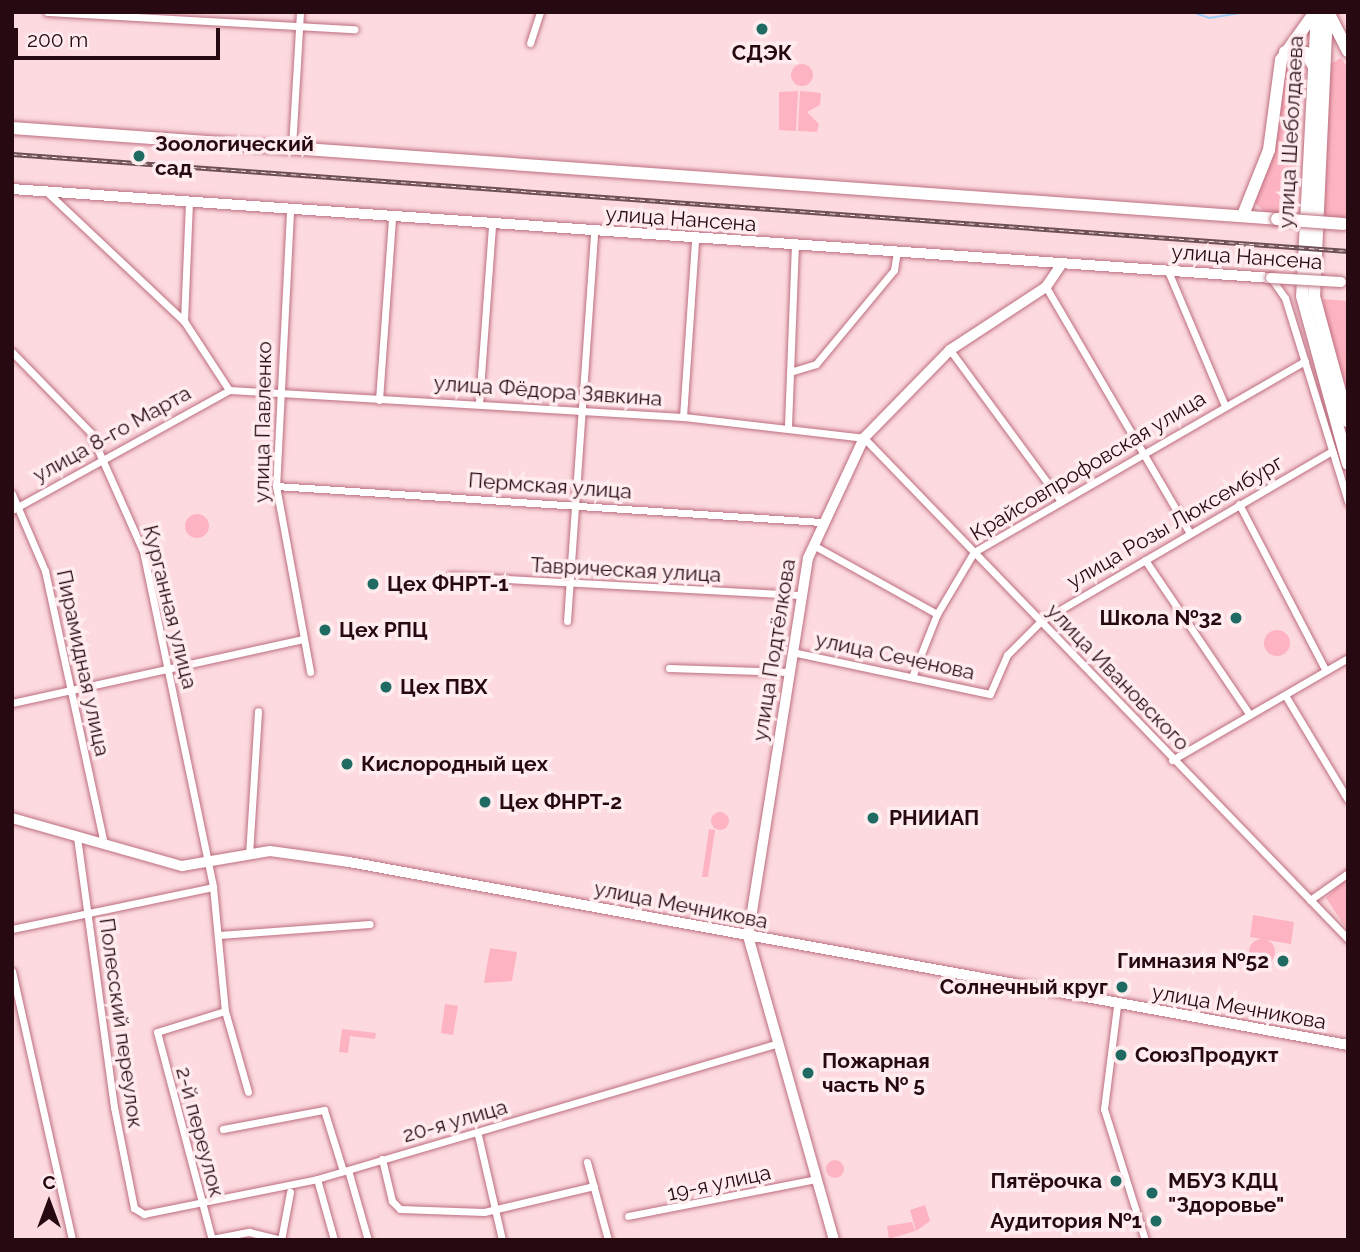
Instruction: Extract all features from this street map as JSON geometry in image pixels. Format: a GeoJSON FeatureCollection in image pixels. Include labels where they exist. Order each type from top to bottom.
{"type":"FeatureCollection","features":[{"type":"Feature","properties":{"kind":"main road"},"geometry":{"type":"LineString","coordinates":[[1243,215],[1269,150],[1286,52],[1316,12]]}},
{"type":"Feature","properties":{"kind":"main road","name":"улица Шеболдаева"},"geometry":{"type":"LineString","coordinates":[[1316,12],[1320,70]]}},
{"type":"Feature","properties":{"kind":"main road"},"geometry":{"type":"LineString","coordinates":[[1328,12],[1348,51]]}},
{"type":"Feature","properties":{"kind":"main road","name":"улица Шеболдаева"},"geometry":{"type":"LineString","coordinates":[[1308,296],[1320,70],[1328,12]]}},
{"type":"Feature","properties":{"kind":"main road"},"geometry":{"type":"LineString","coordinates":[[1286,52],[1306,52],[1320,70],[1335,55],[1348,58]]}},
{"type":"Feature","properties":{"kind":"main road","name":"улица Нансена"},"geometry":{"type":"LineString","coordinates":[[12,128],[1243,215],[1346,225]]}},
{"type":"Feature","properties":{"kind":"main road","name":"улица Нансена"},"geometry":{"type":"LineString","coordinates":[[12,190],[290,212],[1345,283]]}},
{"type":"Feature","properties":{"kind":"main road"},"geometry":{"type":"LineString","coordinates":[[1308,296],[1348,421]]}},
{"type":"Feature","properties":{"kind":"main road"},"geometry":{"type":"LineString","coordinates":[[1308,296],[1348,464]]}},
{"type":"Feature","properties":{"kind":"main road","name":"улица Мечникова"},"geometry":{"type":"LineString","coordinates":[[12,818],[182,866],[208,866],[270,850],[349,862],[1117,1006],[1348,1045]]}},
{"type":"Feature","properties":{"kind":"street"},"geometry":{"type":"LineString","coordinates":[[47,12],[109,13],[355,29]]}},
{"type":"Feature","properties":{"kind":"street"},"geometry":{"type":"LineString","coordinates":[[292,147],[300,12]]}},
{"type":"Feature","properties":{"kind":"street"},"geometry":{"type":"LineString","coordinates":[[530,43],[540,12]]}},
{"type":"Feature","properties":{"kind":"street"},"geometry":{"type":"LineString","coordinates":[[46,191],[184,321],[229,390]]}},
{"type":"Feature","properties":{"kind":"street"},"geometry":{"type":"LineString","coordinates":[[184,321],[189,204]]}},
{"type":"Feature","properties":{"kind":"street","name":"улица Павленко"},"geometry":{"type":"LineString","coordinates":[[290,212],[276,486],[310,672]]}},
{"type":"Feature","properties":{"kind":"street"},"geometry":{"type":"LineString","coordinates":[[379,400],[391,218]]}},
{"type":"Feature","properties":{"kind":"street"},"geometry":{"type":"LineString","coordinates":[[479,403],[492,225]]}},
{"type":"Feature","properties":{"kind":"street"},"geometry":{"type":"LineString","coordinates":[[567,621],[594,232]]}},
{"type":"Feature","properties":{"kind":"street"},"geometry":{"type":"LineString","coordinates":[[683,417],[695,239]]}},
{"type":"Feature","properties":{"kind":"street"},"geometry":{"type":"LineString","coordinates":[[788,426],[795,246]]}},
{"type":"Feature","properties":{"kind":"street"},"geometry":{"type":"LineString","coordinates":[[790,372],[816,364],[894,270],[897,252]]}},
{"type":"Feature","properties":{"kind":"street","name":"улица Подтёлкова"},"geometry":{"type":"LineString","coordinates":[[748,937],[800,595],[821,522],[864,438],[950,350],[1046,287],[1062,263]]}},
{"type":"Feature","properties":{"kind":"street"},"geometry":{"type":"LineString","coordinates":[[1167,271],[1225,406]]}},
{"type":"Feature","properties":{"kind":"street"},"geometry":{"type":"LineString","coordinates":[[1271,278],[1286,298],[1348,502]]}},
{"type":"Feature","properties":{"kind":"street"},"geometry":{"type":"LineString","coordinates":[[1046,287],[1190,533]]}},
{"type":"Feature","properties":{"kind":"street"},"geometry":{"type":"LineString","coordinates":[[950,350],[1061,501]]}},
{"type":"Feature","properties":{"kind":"street","name":"Курганная улица"},"geometry":{"type":"LineString","coordinates":[[12,352],[69,405],[105,457],[143,551],[213,887],[225,1011],[248,1091]]}},
{"type":"Feature","properties":{"kind":"street","name":"Крайсовпрофовская улица"},"geometry":{"type":"LineString","coordinates":[[912,677],[937,614],[974,552],[1305,361]]}},
{"type":"Feature","properties":{"kind":"street","name":"улица Фёдора Зявкина"},"geometry":{"type":"LineString","coordinates":[[229,390],[683,417],[788,426],[864,438]]}},
{"type":"Feature","properties":{"kind":"street","name":"улица 8-го Марта"},"geometry":{"type":"LineString","coordinates":[[12,510],[229,390]]}},
{"type":"Feature","properties":{"kind":"street","name":"улица Ивановского"},"geometry":{"type":"LineString","coordinates":[[864,438],[1172,761],[1348,939]]}},
{"type":"Feature","properties":{"kind":"street","name":"улица Розы Люксембург"},"geometry":{"type":"LineString","coordinates":[[990,694],[1007,656],[1041,621],[1332,450]]}},
{"type":"Feature","properties":{"kind":"street","name":"Пермская улица"},"geometry":{"type":"LineString","coordinates":[[276,486],[821,522]]}},
{"type":"Feature","properties":{"kind":"street","name":"Пирамидная улица"},"geometry":{"type":"LineString","coordinates":[[12,494],[20,505],[45,570],[104,844]]}},
{"type":"Feature","properties":{"kind":"street"},"geometry":{"type":"LineString","coordinates":[[1239,504],[1325,671]]}},
{"type":"Feature","properties":{"kind":"street"},"geometry":{"type":"LineString","coordinates":[[813,545],[937,614]]}},
{"type":"Feature","properties":{"kind":"street"},"geometry":{"type":"LineString","coordinates":[[1145,560],[1250,715]]}},
{"type":"Feature","properties":{"kind":"street","name":"Таврическая улица"},"geometry":{"type":"LineString","coordinates":[[450,576],[569,586],[800,595]]}},
{"type":"Feature","properties":{"kind":"street"},"geometry":{"type":"LineString","coordinates":[[12,702],[302,639]]}},
{"type":"Feature","properties":{"kind":"street","name":"улица Сеченова"},"geometry":{"type":"LineString","coordinates":[[792,652],[990,694]]}},
{"type":"Feature","properties":{"kind":"street"},"geometry":{"type":"LineString","coordinates":[[1172,761],[1348,658]]}},
{"type":"Feature","properties":{"kind":"street"},"geometry":{"type":"LineString","coordinates":[[669,668],[789,672]]}},
{"type":"Feature","properties":{"kind":"street"},"geometry":{"type":"LineString","coordinates":[[1285,695],[1348,800]]}},
{"type":"Feature","properties":{"kind":"street"},"geometry":{"type":"LineString","coordinates":[[249,855],[258,711]]}},
{"type":"Feature","properties":{"kind":"street","name":"Полесский переулок"},"geometry":{"type":"LineString","coordinates":[[77,837],[114,1107],[138,1212]]}},
{"type":"Feature","properties":{"kind":"street"},"geometry":{"type":"LineString","coordinates":[[1310,900],[1348,873]]}},
{"type":"Feature","properties":{"kind":"street"},"geometry":{"type":"LineString","coordinates":[[12,929],[87,910],[213,887]]}},
{"type":"Feature","properties":{"kind":"street"},"geometry":{"type":"LineString","coordinates":[[219,935],[370,924]]}},
{"type":"Feature","properties":{"kind":"street"},"geometry":{"type":"LineString","coordinates":[[748,937],[834,1240]]}},
{"type":"Feature","properties":{"kind":"street"},"geometry":{"type":"LineString","coordinates":[[12,971],[72,1240]]}},
{"type":"Feature","properties":{"kind":"street"},"geometry":{"type":"LineString","coordinates":[[1117,1006],[1104,1109],[1144,1240]]}},
{"type":"Feature","properties":{"kind":"street","name":"2-й переулок"},"geometry":{"type":"LineString","coordinates":[[212,1239],[201,1206],[157,1032],[225,1011]]}},
{"type":"Feature","properties":{"kind":"street","name":"20-я улица"},"geometry":{"type":"LineString","coordinates":[[138,1212],[201,1206],[317,1179],[382,1159],[478,1135],[778,1043]]}},
{"type":"Feature","properties":{"kind":"street"},"geometry":{"type":"LineString","coordinates":[[223,1129],[324,1110],[368,1240]]}},
{"type":"Feature","properties":{"kind":"street"},"geometry":{"type":"LineString","coordinates":[[478,1135],[502,1240]]}},
{"type":"Feature","properties":{"kind":"street"},"geometry":{"type":"LineString","coordinates":[[382,1159],[392,1201],[400,1209],[495,1209],[594,1186]]}},
{"type":"Feature","properties":{"kind":"street"},"geometry":{"type":"LineString","coordinates":[[587,1162],[608,1240]]}},
{"type":"Feature","properties":{"kind":"street"},"geometry":{"type":"LineString","coordinates":[[317,1179],[334,1240]]}},
{"type":"Feature","properties":{"kind":"street","name":"19-я улица"},"geometry":{"type":"LineString","coordinates":[[628,1216],[817,1179]]}},
{"type":"Feature","properties":{"kind":"street"},"geometry":{"type":"LineString","coordinates":[[212,1239],[249,1232],[281,1240],[290,1192]]}},
{"type":"Feature","properties":{"kind":"shaded area"},"geometry":{"type":"Polygon","coordinates":[[[1301,54],[1306,62],[1292,214],[1265,212],[1254,202],[1287,58],[1301,54]]]}},
{"type":"Feature","properties":{"kind":"shaded area"},"geometry":{"type":"Polygon","coordinates":[[[1341,58],[1348,68],[1348,219],[1319,216],[1330,64],[1341,58]]]}},
{"type":"Feature","properties":{"kind":"shaded area"},"geometry":{"type":"Polygon","coordinates":[[[802,64],[810,67],[813,75],[810,83],[802,86],[794,83],[791,75],[794,67],[802,64]]]}},
{"type":"Feature","properties":{"kind":"shaded area"},"geometry":{"type":"Polygon","coordinates":[[[798,91],[796,131],[779,130],[779,92],[798,91]]]}},
{"type":"Feature","properties":{"kind":"shaded area"},"geometry":{"type":"Polygon","coordinates":[[[800,91],[821,93],[820,105],[807,112],[819,124],[817,132],[798,131],[800,91]]]}},
{"type":"Feature","properties":{"kind":"shaded area"},"geometry":{"type":"Polygon","coordinates":[[[1323,299],[1348,301],[1348,395],[1324,316],[1323,299]]]}},
{"type":"Feature","properties":{"kind":"shaded area"},"geometry":{"type":"Polygon","coordinates":[[[197,514],[208,521],[209,526],[202,537],[197,538],[186,531],[185,526],[192,515],[197,514]]]}},
{"type":"Feature","properties":{"kind":"shaded area"},"geometry":{"type":"Polygon","coordinates":[[[1277,630],[1287,633],[1290,643],[1287,653],[1277,656],[1267,653],[1264,643],[1267,633],[1277,630]]]}},
{"type":"Feature","properties":{"kind":"shaded area"},"geometry":{"type":"Polygon","coordinates":[[[720,812],[726,815],[729,821],[726,827],[720,830],[714,827],[711,821],[714,815],[720,812]]]}},
{"type":"Feature","properties":{"kind":"shaded area"},"geometry":{"type":"Polygon","coordinates":[[[709,829],[715,830],[708,877],[702,877],[709,829]]]}},
{"type":"Feature","properties":{"kind":"shaded area"},"geometry":{"type":"Polygon","coordinates":[[[1348,876],[1348,931],[1326,898],[1348,876]]]}},
{"type":"Feature","properties":{"kind":"shaded area"},"geometry":{"type":"Polygon","coordinates":[[[1253,915],[1294,922],[1291,944],[1250,937],[1253,915]]]}},
{"type":"Feature","properties":{"kind":"shaded area"},"geometry":{"type":"Polygon","coordinates":[[[1262,939],[1271,943],[1275,952],[1271,961],[1262,965],[1253,961],[1249,952],[1253,943],[1262,939]]]}},
{"type":"Feature","properties":{"kind":"shaded area"},"geometry":{"type":"Polygon","coordinates":[[[490,948],[517,952],[512,981],[484,983],[490,948]]]}},
{"type":"Feature","properties":{"kind":"shaded area"},"geometry":{"type":"Polygon","coordinates":[[[445,1004],[458,1006],[453,1035],[441,1033],[445,1004]]]}},
{"type":"Feature","properties":{"kind":"shaded area"},"geometry":{"type":"Polygon","coordinates":[[[342,1029],[376,1033],[375,1039],[350,1036],[348,1053],[339,1052],[342,1029]]]}},
{"type":"Feature","properties":{"kind":"shaded area"},"geometry":{"type":"Polygon","coordinates":[[[835,1160],[841,1163],[844,1169],[841,1175],[835,1178],[829,1175],[826,1169],[829,1163],[835,1160]]]}},
{"type":"Feature","properties":{"kind":"shaded area"},"geometry":{"type":"Polygon","coordinates":[[[925,1205],[930,1221],[916,1231],[910,1210],[925,1205]]]}},
{"type":"Feature","properties":{"kind":"shaded area"},"geometry":{"type":"Polygon","coordinates":[[[912,1222],[915,1231],[889,1239],[887,1226],[912,1222]]]}},
{"type":"Feature","properties":{"kind":"waterway"},"geometry":{"type":"LineString","coordinates":[[1192,12],[1209,18],[1245,12]]}},
{"type":"Feature","properties":{"kind":"railway"},"geometry":{"type":"LineString","coordinates":[[12,154],[1348,251]]}},
{"type":"Feature","properties":{"kind":"place","name":"СДЭК"},"geometry":{"type":"Point","coordinates":[762,29]}},
{"type":"Feature","properties":{"kind":"place","name":"Зоологический сад"},"geometry":{"type":"Point","coordinates":[139,156]}},
{"type":"Feature","properties":{"kind":"place","name":"Цех ФНРТ-1"},"geometry":{"type":"Point","coordinates":[373,584]}},
{"type":"Feature","properties":{"kind":"place","name":"Школа №32"},"geometry":{"type":"Point","coordinates":[1236,618]}},
{"type":"Feature","properties":{"kind":"place","name":"Цех РПЦ"},"geometry":{"type":"Point","coordinates":[325,630]}},
{"type":"Feature","properties":{"kind":"place","name":"Цех ПВХ"},"geometry":{"type":"Point","coordinates":[386,687]}},
{"type":"Feature","properties":{"kind":"place","name":"Кислородный цех"},"geometry":{"type":"Point","coordinates":[347,764]}},
{"type":"Feature","properties":{"kind":"place","name":"Цех ФНРТ-2"},"geometry":{"type":"Point","coordinates":[485,802]}},
{"type":"Feature","properties":{"kind":"place","name":"РНИИАП"},"geometry":{"type":"Point","coordinates":[873,818]}},
{"type":"Feature","properties":{"kind":"place","name":"Гимназия №52"},"geometry":{"type":"Point","coordinates":[1283,961]}},
{"type":"Feature","properties":{"kind":"place","name":"Солнечный круг"},"geometry":{"type":"Point","coordinates":[1122,987]}},
{"type":"Feature","properties":{"kind":"place","name":"СоюзПродукт"},"geometry":{"type":"Point","coordinates":[1121,1055]}},
{"type":"Feature","properties":{"kind":"place","name":"Пожарная часть № 5"},"geometry":{"type":"Point","coordinates":[808,1073]}},
{"type":"Feature","properties":{"kind":"place","name":"Пятёрочка"},"geometry":{"type":"Point","coordinates":[1116,1181]}},
{"type":"Feature","properties":{"kind":"place","name":"МБУЗ КДЦ \"Здоровье\""},"geometry":{"type":"Point","coordinates":[1152,1193]}},
{"type":"Feature","properties":{"kind":"place","name":"Аудитория №1"},"geometry":{"type":"Point","coordinates":[1156,1221]}}]}
